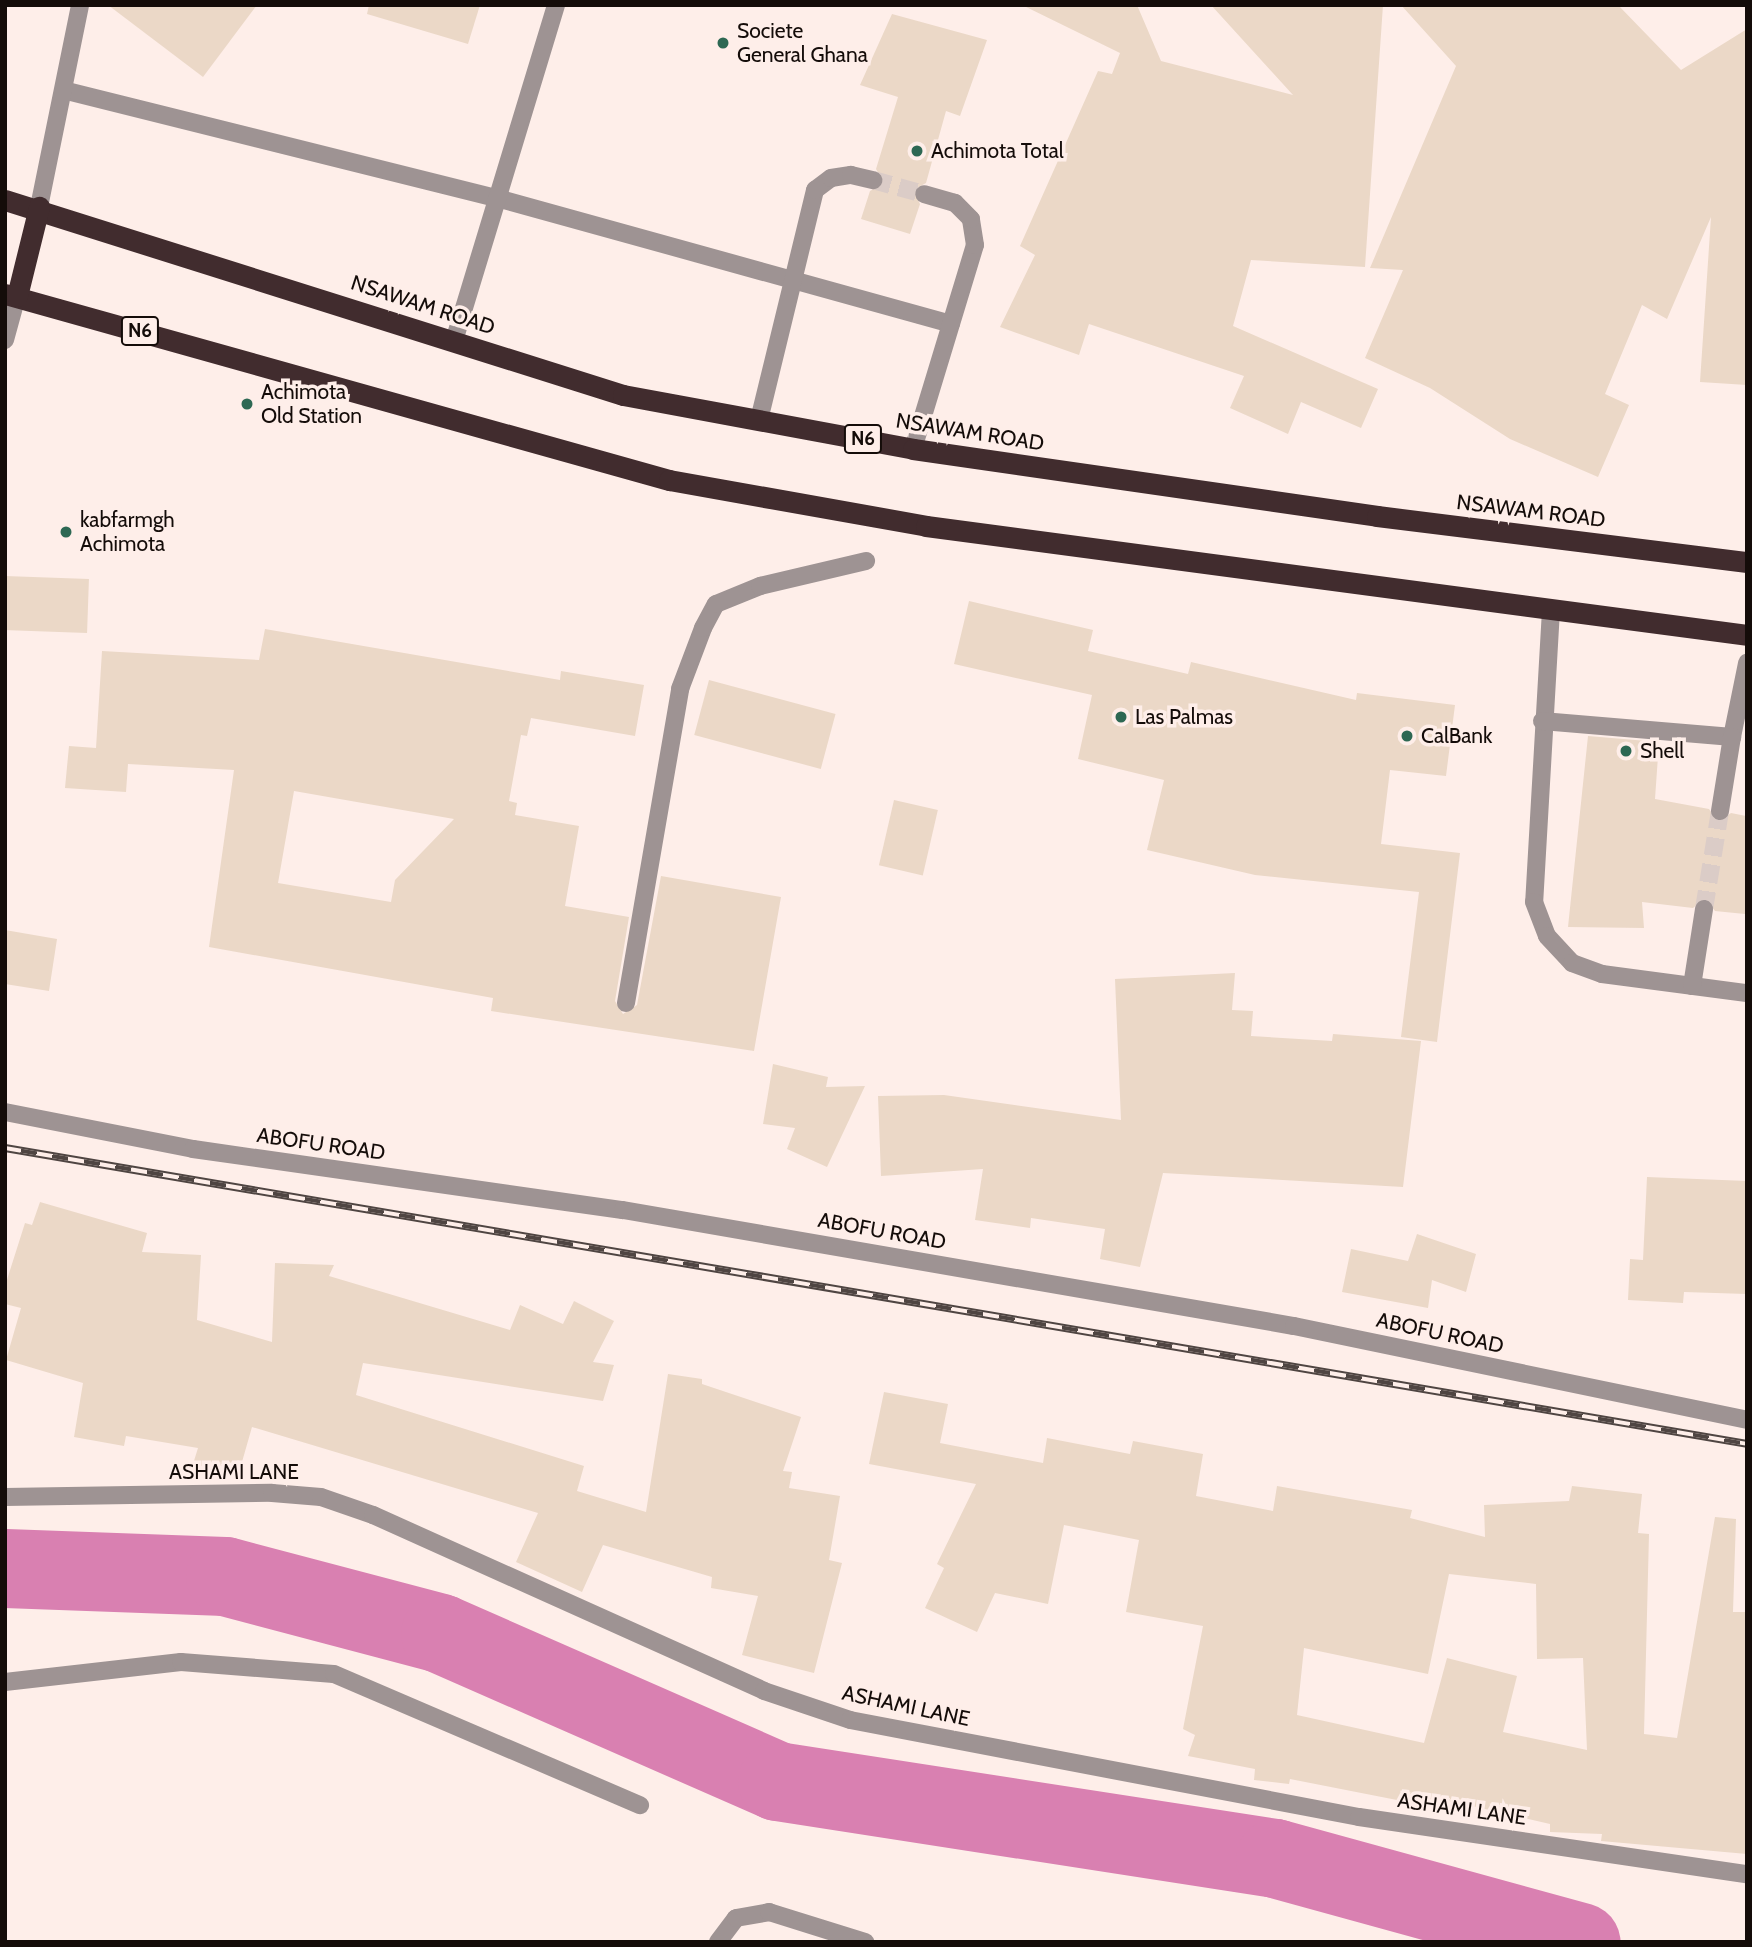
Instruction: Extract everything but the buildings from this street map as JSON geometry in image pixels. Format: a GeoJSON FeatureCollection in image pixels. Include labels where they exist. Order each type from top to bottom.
{"type":"FeatureCollection","features":[{"type":"Feature","properties":{"kind":"highway","name":"NSAWAM ROAD"},"geometry":{"type":"LineString","coordinates":[[5,200],[39,207],[623,395],[913,449],[1377,516],[1747,562]]}},
{"type":"Feature","properties":{"kind":"highway"},"geometry":{"type":"LineString","coordinates":[[11,295],[39,207]]}},
{"type":"Feature","properties":{"kind":"highway","name":"N6"},"geometry":{"type":"LineString","coordinates":[[11,295],[669,480],[926,526],[1747,635]]}},
{"type":"Feature","properties":{"kind":"street"},"geometry":{"type":"LineString","coordinates":[[39,207],[66,91],[80,5]]}},
{"type":"Feature","properties":{"kind":"street"},"geometry":{"type":"LineString","coordinates":[[454,341],[556,5]]}},
{"type":"Feature","properties":{"kind":"street"},"geometry":{"type":"LineString","coordinates":[[66,91],[498,198],[951,324]]}},
{"type":"Feature","properties":{"kind":"street"},"geometry":{"type":"LineString","coordinates":[[759,420],[790,279],[815,190],[831,178],[851,175],[873,180]]}},
{"type":"Feature","properties":{"kind":"street"},"geometry":{"type":"LineString","coordinates":[[913,449],[975,245],[971,219],[955,203],[923,194]]}},
{"type":"Feature","properties":{"kind":"street"},"geometry":{"type":"LineString","coordinates":[[5,340],[11,295]]}},
{"type":"Feature","properties":{"kind":"street"},"geometry":{"type":"LineString","coordinates":[[626,1003],[680,689],[703,628],[716,604],[760,586],[866,561]]}},
{"type":"Feature","properties":{"kind":"street"},"geometry":{"type":"LineString","coordinates":[[1551,610],[1542,721],[1534,902],[1547,936],[1572,962],[1602,974],[1747,993]]}},
{"type":"Feature","properties":{"kind":"street"},"geometry":{"type":"LineString","coordinates":[[1720,811],[1747,663]]}},
{"type":"Feature","properties":{"kind":"street"},"geometry":{"type":"LineString","coordinates":[[1542,721],[1732,737]]}},
{"type":"Feature","properties":{"kind":"street"},"geometry":{"type":"LineString","coordinates":[[1692,986],[1703,909]]}},
{"type":"Feature","properties":{"kind":"street","name":"ABOFU ROAD"},"geometry":{"type":"LineString","coordinates":[[5,1112],[193,1149],[623,1210],[1281,1324],[1747,1420]]}},
{"type":"Feature","properties":{"kind":"street","name":"ASHAMI LANE"},"geometry":{"type":"LineString","coordinates":[[5,1497],[272,1493],[321,1497],[373,1515],[764,1691],[850,1720],[1359,1817],[1747,1874]]}},
{"type":"Feature","properties":{"kind":"street"},"geometry":{"type":"LineString","coordinates":[[5,1682],[181,1662],[334,1674],[640,1805]]}},
{"type":"Feature","properties":{"kind":"street"},"geometry":{"type":"LineString","coordinates":[[718,1942],[736,1919],[769,1912],[865,1942]]}},
{"type":"Feature","properties":{"kind":"waterway"},"geometry":{"type":"LineString","coordinates":[[5,1568],[225,1576],[440,1633],[777,1781],[1275,1858],[1581,1942]]}},
{"type":"Feature","properties":{"kind":"tunnel"},"geometry":{"type":"LineString","coordinates":[[873,180],[924,194]]}},
{"type":"Feature","properties":{"kind":"tunnel"},"geometry":{"type":"LineString","coordinates":[[1704,909],[1720,811]]}},
{"type":"Feature","properties":{"kind":"railway"},"geometry":{"type":"LineString","coordinates":[[5,1148],[1747,1444]]}},
{"type":"Feature","properties":{"kind":"place","name":"Societe General Ghana"},"geometry":{"type":"Point","coordinates":[723,43]}},
{"type":"Feature","properties":{"kind":"place","name":"Achimota Total"},"geometry":{"type":"Point","coordinates":[917,151]}},
{"type":"Feature","properties":{"kind":"place","name":"Achimota Old Station"},"geometry":{"type":"Point","coordinates":[247,404]}},
{"type":"Feature","properties":{"kind":"place","name":"kabfarmgh Achimota"},"geometry":{"type":"Point","coordinates":[66,532]}},
{"type":"Feature","properties":{"kind":"place","name":"Las Palmas"},"geometry":{"type":"Point","coordinates":[1121,717]}},
{"type":"Feature","properties":{"kind":"place","name":"CalBank"},"geometry":{"type":"Point","coordinates":[1407,736]}},
{"type":"Feature","properties":{"kind":"place","name":"Shell"},"geometry":{"type":"Point","coordinates":[1626,751]}}]}
